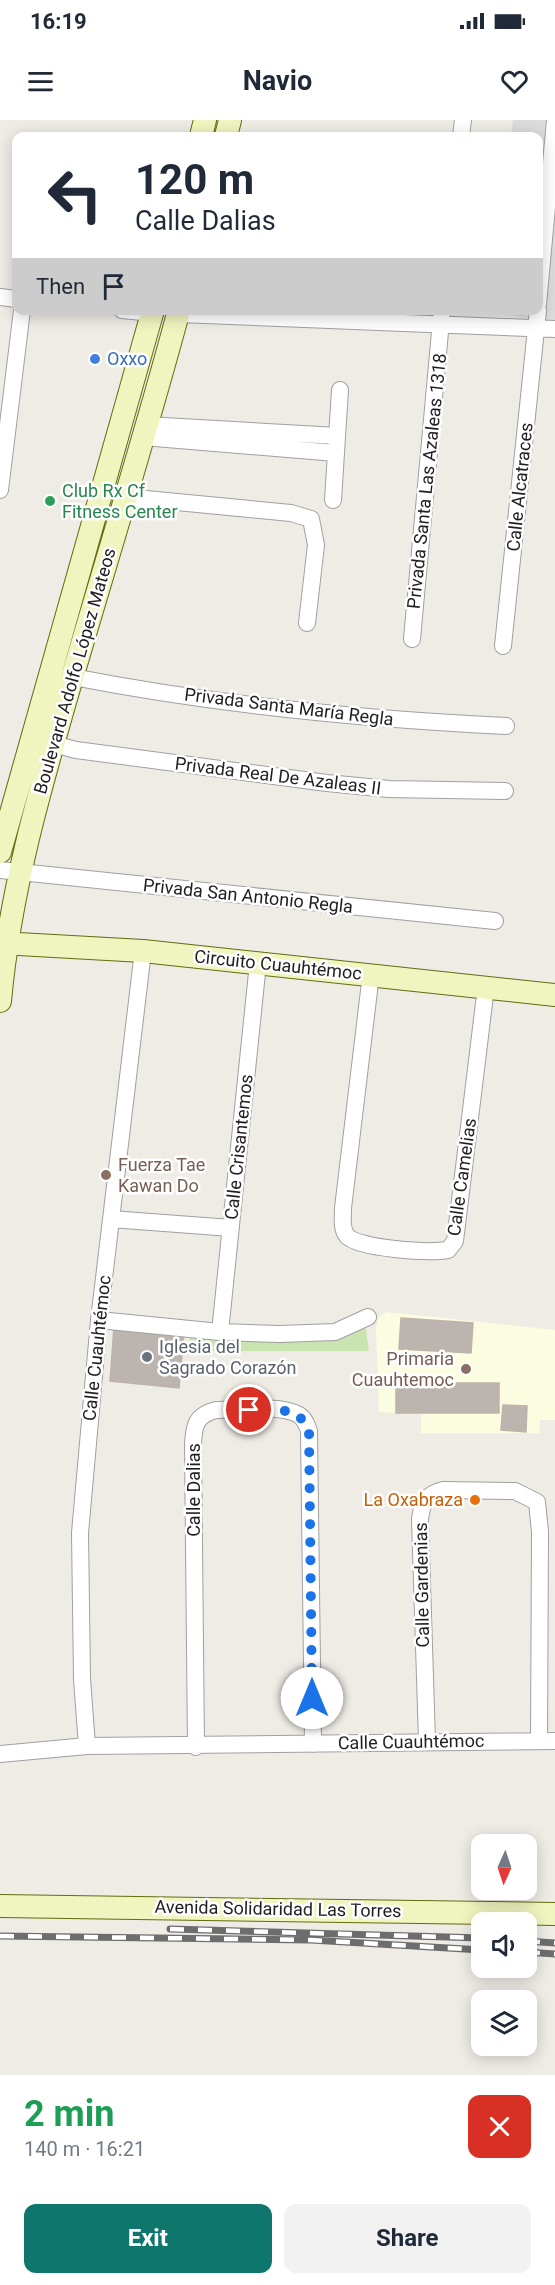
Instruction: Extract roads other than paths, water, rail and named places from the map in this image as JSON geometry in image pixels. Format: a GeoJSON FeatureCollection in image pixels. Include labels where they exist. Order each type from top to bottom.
{"type":"FeatureCollection","features":[{"type":"Feature","properties":{"kind":"street"},"geometry":{"type":"LineString","coordinates":[[543,250],[555,120]]}},
{"type":"Feature","properties":{"kind":"street"},"geometry":{"type":"LineString","coordinates":[[0,490],[20,315]]}},
{"type":"Feature","properties":{"kind":"street","name":"Boulevard Adolfo López Mateos"},"geometry":{"type":"LineString","coordinates":[[0,852],[152,315]]}},
{"type":"Feature","properties":{"kind":"street","name":"Boulevard Adolfo López Mateos"},"geometry":{"type":"LineString","coordinates":[[0,1002],[10,871],[53,744],[178,315]]}},
{"type":"Feature","properties":{"kind":"street"},"geometry":{"type":"LineString","coordinates":[[337,315],[442,317],[555,329]]}},
{"type":"Feature","properties":{"kind":"street","name":"Calle Alcatraces"},"geometry":{"type":"LineString","coordinates":[[503,646],[538,315]]}},
{"type":"Feature","properties":{"kind":"street","name":"Privada Santa Las Azaleas 1318"},"geometry":{"type":"LineString","coordinates":[[412,639],[442,317]]}},
{"type":"Feature","properties":{"kind":"street"},"geometry":{"type":"LineString","coordinates":[[333,500],[340,390]]}},
{"type":"Feature","properties":{"kind":"street"},"geometry":{"type":"LineString","coordinates":[[144,431],[337,436]]}},
{"type":"Feature","properties":{"kind":"street"},"geometry":{"type":"LineString","coordinates":[[144,431],[336,453]]}},
{"type":"Feature","properties":{"kind":"street"},"geometry":{"type":"LineString","coordinates":[[125,497],[291,513],[311,519],[316,545],[307,623]]}},
{"type":"Feature","properties":{"kind":"street","name":"Privada Santa María Regla"},"geometry":{"type":"LineString","coordinates":[[73,677],[299,712],[389,720],[506,726]]}},
{"type":"Feature","properties":{"kind":"street","name":"Privada Real De Azaleas II"},"geometry":{"type":"LineString","coordinates":[[53,744],[99,753],[327,783],[389,789],[506,791]]}},
{"type":"Feature","properties":{"kind":"street","name":"Privada San Antonio Regla"},"geometry":{"type":"LineString","coordinates":[[10,871],[495,921]]}},
{"type":"Feature","properties":{"kind":"street","name":"Circuito Cuauhtémoc"},"geometry":{"type":"LineString","coordinates":[[3,943],[142,951],[555,995]]}},
{"type":"Feature","properties":{"kind":"street","name":"Calle Cuauhtémoc"},"geometry":{"type":"LineString","coordinates":[[87,1746],[81,1679],[80,1533],[99,1320],[142,951]]}},
{"type":"Feature","properties":{"kind":"street","name":"Calle Crisantemos"},"geometry":{"type":"LineString","coordinates":[[220,1332],[258,963]]}},
{"type":"Feature","properties":{"kind":"street","name":"Calle Camelias"},"geometry":{"type":"LineString","coordinates":[[371,974],[343,1208],[344,1232],[349,1238],[362,1244],[417,1250],[448,1250],[455,1241],[486,987]]}},
{"type":"Feature","properties":{"kind":"street"},"geometry":{"type":"LineString","coordinates":[[111,1219],[231,1228]]}},
{"type":"Feature","properties":{"kind":"street"},"geometry":{"type":"LineString","coordinates":[[99,1320],[220,1332],[279,1334],[335,1332],[368,1317]]}},
{"type":"Feature","properties":{"kind":"street","name":"Calle Dalias"},"geometry":{"type":"LineString","coordinates":[[196,1747],[193,1444],[197,1419],[205,1413],[216,1410],[286,1411],[299,1415],[305,1421],[309,1431],[313,1744]]}},
{"type":"Feature","properties":{"kind":"street","name":"Calle Gardenias"},"geometry":{"type":"LineString","coordinates":[[427,1741],[420,1519],[424,1500],[433,1493],[443,1490],[515,1491],[537,1502],[547,1741]]}},
{"type":"Feature","properties":{"kind":"street","name":"Calle Cuauhtémoc"},"geometry":{"type":"LineString","coordinates":[[0,1754],[87,1746],[196,1747],[427,1741],[547,1741]]}},
{"type":"Feature","properties":{"kind":"street","name":"Avenida Solidaridad Las Torres"},"geometry":{"type":"LineString","coordinates":[[0,1906],[555,1914]]}},
{"type":"Feature","properties":{"kind":"railway"},"geometry":{"type":"LineString","coordinates":[[170,1929],[471,1938]]}},
{"type":"Feature","properties":{"kind":"railway"},"geometry":{"type":"LineString","coordinates":[[0,1936],[311,1940],[471,1949]]}},
{"type":"Feature","properties":{"kind":"railway"},"geometry":{"type":"LineString","coordinates":[[537,1942],[555,1943]]}},
{"type":"Feature","properties":{"kind":"railway"},"geometry":{"type":"LineString","coordinates":[[537,1953],[555,1954]]}},
{"type":"Feature","properties":{"kind":"place","name":"Oxxo"},"geometry":{"type":"Point","coordinates":[95,359]}},
{"type":"Feature","properties":{"kind":"place","name":"Club Rx Cf Fitness Center"},"geometry":{"type":"Point","coordinates":[50,501]}},
{"type":"Feature","properties":{"kind":"place","name":"Fuerza Tae Kawan Do"},"geometry":{"type":"Point","coordinates":[106,1175]}},
{"type":"Feature","properties":{"kind":"place","name":"Iglesia del Sagrado Corazón"},"geometry":{"type":"Point","coordinates":[147,1357]}},
{"type":"Feature","properties":{"kind":"place","name":"Primaria Cuauhtemoc"},"geometry":{"type":"Point","coordinates":[466,1369]}},
{"type":"Feature","properties":{"kind":"place","name":"La Oxabraza"},"geometry":{"type":"Point","coordinates":[475,1500]}}]}
